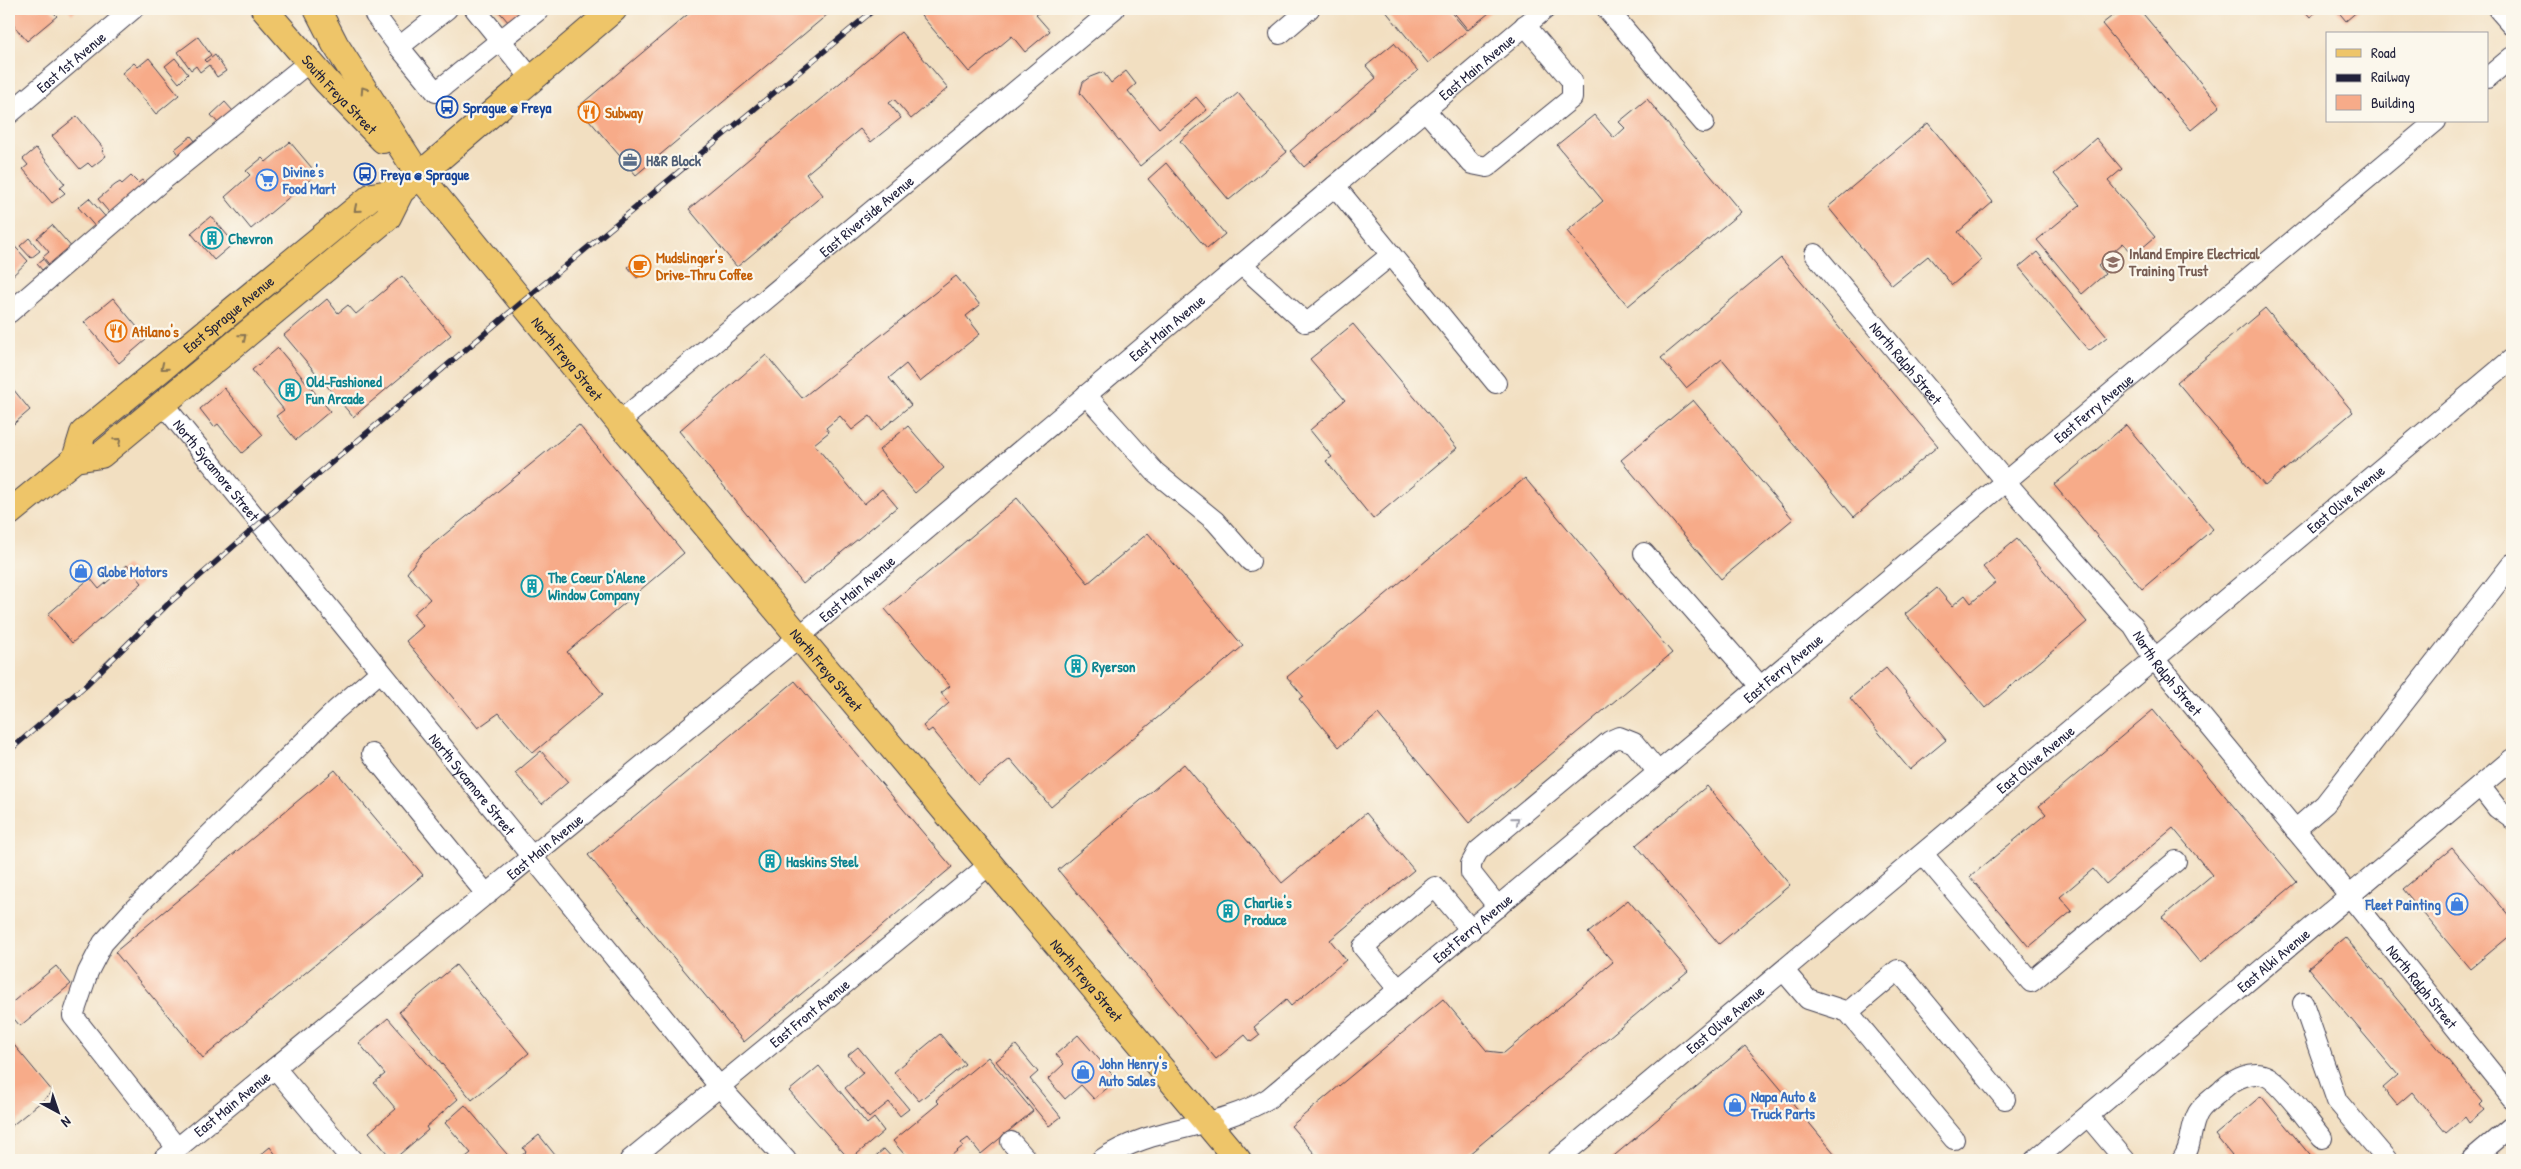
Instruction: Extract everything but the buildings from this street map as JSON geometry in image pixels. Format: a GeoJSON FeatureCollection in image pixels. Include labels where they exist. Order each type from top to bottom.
{"type":"FeatureCollection","features":[{"type":"Feature","properties":{"kind":"main road","name":"South Freya Street"},"geometry":{"type":"LineString","coordinates":[[264,9],[410,183]]}},
{"type":"Feature","properties":{"kind":"main road"},"geometry":{"type":"LineString","coordinates":[[318,9],[410,183]]}},
{"type":"Feature","properties":{"kind":"main road","name":"East Sprague Avenue"},"geometry":{"type":"LineString","coordinates":[[410,183],[372,196],[83,433],[75,459],[101,455],[388,217],[410,183],[609,10]]}},
{"type":"Feature","properties":{"kind":"main road","name":"North Freya Street"},"geometry":{"type":"LineString","coordinates":[[410,183],[620,422],[989,865],[1238,1160]]}},
{"type":"Feature","properties":{"kind":"main road"},"geometry":{"type":"LineString","coordinates":[[9,513],[75,459]]}},
{"type":"Feature","properties":{"kind":"street","name":"East 1st Avenue"},"geometry":{"type":"LineString","coordinates":[[9,114],[133,9]]}},
{"type":"Feature","properties":{"kind":"street"},"geometry":{"type":"LineString","coordinates":[[383,9],[375,15],[436,92],[540,9]]}},
{"type":"Feature","properties":{"kind":"street"},"geometry":{"type":"LineString","coordinates":[[399,47],[448,9]]}},
{"type":"Feature","properties":{"kind":"street"},"geometry":{"type":"LineString","coordinates":[[475,9],[531,78]]}},
{"type":"Feature","properties":{"kind":"street","name":"East Riverside Avenue"},"geometry":{"type":"LineString","coordinates":[[620,422],[1114,9]]}},
{"type":"Feature","properties":{"kind":"street"},"geometry":{"type":"LineString","coordinates":[[1280,34],[1309,9]]}},
{"type":"Feature","properties":{"kind":"street","name":"East Main Avenue"},"geometry":{"type":"LineString","coordinates":[[170,1154],[533,858],[800,636],[1545,9]]}},
{"type":"Feature","properties":{"kind":"street"},"geometry":{"type":"LineString","coordinates":[[1607,9],[1704,123]]}},
{"type":"Feature","properties":{"kind":"street"},"geometry":{"type":"LineString","coordinates":[[2498,9],[2512,25]]}},
{"type":"Feature","properties":{"kind":"street"},"geometry":{"type":"LineString","coordinates":[[1425,110],[1472,164],[1488,167],[1572,98],[1572,80],[1525,25]]}},
{"type":"Feature","properties":{"kind":"street"},"geometry":{"type":"LineString","coordinates":[[2488,77],[2512,57]]}},
{"type":"Feature","properties":{"kind":"street"},"geometry":{"type":"LineString","coordinates":[[9,314],[162,181],[309,62]]}},
{"type":"Feature","properties":{"kind":"street","name":"East Ferry Avenue"},"geometry":{"type":"LineString","coordinates":[[1101,1160],[1125,1146],[1251,1109],[1269,1098],[2435,122]]}},
{"type":"Feature","properties":{"kind":"street"},"geometry":{"type":"LineString","coordinates":[[1335,186],[1496,383]]}},
{"type":"Feature","properties":{"kind":"street"},"geometry":{"type":"LineString","coordinates":[[1241,264],[1306,322],[1311,320],[1391,254]]}},
{"type":"Feature","properties":{"kind":"street","name":"North Ralph Street"},"geometry":{"type":"LineString","coordinates":[[1815,254],[2005,481],[2121,614],[2133,624],[2155,660],[2349,895],[2512,1098]]}},
{"type":"Feature","properties":{"kind":"street","name":"East Olive Avenue"},"geometry":{"type":"LineString","coordinates":[[1557,1160],[2512,359]]}},
{"type":"Feature","properties":{"kind":"street"},"geometry":{"type":"LineString","coordinates":[[1086,396],[1155,472],[1215,521],[1250,561]]}},
{"type":"Feature","properties":{"kind":"street","name":"North Sycamore Street"},"geometry":{"type":"LineString","coordinates":[[163,404],[719,1086],[786,1160]]}},
{"type":"Feature","properties":{"kind":"street"},"geometry":{"type":"LineString","coordinates":[[1644,553],[1760,686]]}},
{"type":"Feature","properties":{"kind":"street"},"geometry":{"type":"LineString","coordinates":[[2295,830],[2324,804],[2512,564]]}},
{"type":"Feature","properties":{"kind":"street"},"geometry":{"type":"LineString","coordinates":[[170,1154],[73,1016],[88,972],[103,942],[134,909],[336,710],[380,672]]}},
{"type":"Feature","properties":{"kind":"street"},"geometry":{"type":"LineString","coordinates":[[1498,907],[1471,873],[1471,864],[1478,851],[1610,741],[1619,737],[1634,743],[1658,772]]}},
{"type":"Feature","properties":{"kind":"street"},"geometry":{"type":"LineString","coordinates":[[372,754],[487,895]]}},
{"type":"Feature","properties":{"kind":"street","name":"East Alki Avenue"},"geometry":{"type":"LineString","coordinates":[[2035,1160],[2512,759]]}},
{"type":"Feature","properties":{"kind":"street"},"geometry":{"type":"LineString","coordinates":[[2480,786],[2497,808],[2512,819]]}},
{"type":"Feature","properties":{"kind":"street"},"geometry":{"type":"LineString","coordinates":[[1923,854],[2031,982],[2176,861]]}},
{"type":"Feature","properties":{"kind":"street","name":"East Front Avenue"},"geometry":{"type":"LineString","coordinates":[[630,1160],[989,865]]}},
{"type":"Feature","properties":{"kind":"street"},"geometry":{"type":"LineString","coordinates":[[1399,990],[1363,947],[1435,888],[1471,930]]}},
{"type":"Feature","properties":{"kind":"street"},"geometry":{"type":"LineString","coordinates":[[1784,970],[1808,999],[1848,1012],[1954,1139]]}},
{"type":"Feature","properties":{"kind":"street"},"geometry":{"type":"LineString","coordinates":[[1848,1012],[1898,970],[2005,1098]]}},
{"type":"Feature","properties":{"kind":"street"},"geometry":{"type":"LineString","coordinates":[[2304,1003],[2337,1101],[2387,1160]]}},
{"type":"Feature","properties":{"kind":"street"},"geometry":{"type":"LineString","coordinates":[[275,1068],[352,1160]]}},
{"type":"Feature","properties":{"kind":"street"},"geometry":{"type":"LineString","coordinates":[[2182,1160],[2187,1153],[2193,1123],[2199,1111],[2230,1083],[2249,1074],[2267,1076],[2278,1085],[2322,1138]]}},
{"type":"Feature","properties":{"kind":"street"},"geometry":{"type":"LineString","coordinates":[[2088,1116],[2125,1160]]}},
{"type":"Feature","properties":{"kind":"street"},"geometry":{"type":"LineString","coordinates":[[2472,1160],[2512,1126]]}},
{"type":"Feature","properties":{"kind":"street"},"geometry":{"type":"LineString","coordinates":[[1011,1142],[1028,1160]]}},
{"type":"Feature","properties":{"kind":"railway"},"geometry":{"type":"LineString","coordinates":[[9,751],[86,685],[167,605],[260,523],[522,302],[875,9]]}},
{"type":"Feature","properties":{"kind":"place","name":"Sprague @ Freya"},"geometry":{"type":"Point","coordinates":[447,107]}},
{"type":"Feature","properties":{"kind":"place","name":"Subway"},"geometry":{"type":"Point","coordinates":[589,112]}},
{"type":"Feature","properties":{"kind":"place","name":"H&R Block"},"geometry":{"type":"Point","coordinates":[630,160]}},
{"type":"Feature","properties":{"kind":"place","name":"Freya @ Sprague"},"geometry":{"type":"Point","coordinates":[365,174]}},
{"type":"Feature","properties":{"kind":"place","name":"Divine's Food Mart"},"geometry":{"type":"Point","coordinates":[267,180]}},
{"type":"Feature","properties":{"kind":"place","name":"Chevron"},"geometry":{"type":"Point","coordinates":[212,238]}},
{"type":"Feature","properties":{"kind":"place","name":"Inland Empire Electrical Training Trust"},"geometry":{"type":"Point","coordinates":[2113,262]}},
{"type":"Feature","properties":{"kind":"place","name":"Mudslinger's Drive-Thru Coffee"},"geometry":{"type":"Point","coordinates":[640,266]}},
{"type":"Feature","properties":{"kind":"place","name":"Atilano's"},"geometry":{"type":"Point","coordinates":[116,331]}},
{"type":"Feature","properties":{"kind":"place","name":"Old-Fashioned Fun Arcade"},"geometry":{"type":"Point","coordinates":[290,390]}},
{"type":"Feature","properties":{"kind":"place","name":"Globe Motors"},"geometry":{"type":"Point","coordinates":[81,571]}},
{"type":"Feature","properties":{"kind":"place","name":"The Coeur D'Alene Window Company"},"geometry":{"type":"Point","coordinates":[532,586]}},
{"type":"Feature","properties":{"kind":"place","name":"Ryerson"},"geometry":{"type":"Point","coordinates":[1076,666]}},
{"type":"Feature","properties":{"kind":"place","name":"Haskins Steel"},"geometry":{"type":"Point","coordinates":[770,861]}},
{"type":"Feature","properties":{"kind":"place","name":"Fleet Painting"},"geometry":{"type":"Point","coordinates":[2457,904]}},
{"type":"Feature","properties":{"kind":"place","name":"Charlie's Produce"},"geometry":{"type":"Point","coordinates":[1228,911]}},
{"type":"Feature","properties":{"kind":"place","name":"John Henry's Auto Sales"},"geometry":{"type":"Point","coordinates":[1083,1072]}},
{"type":"Feature","properties":{"kind":"place","name":"Napa Auto & Truck Parts"},"geometry":{"type":"Point","coordinates":[1735,1105]}}]}
